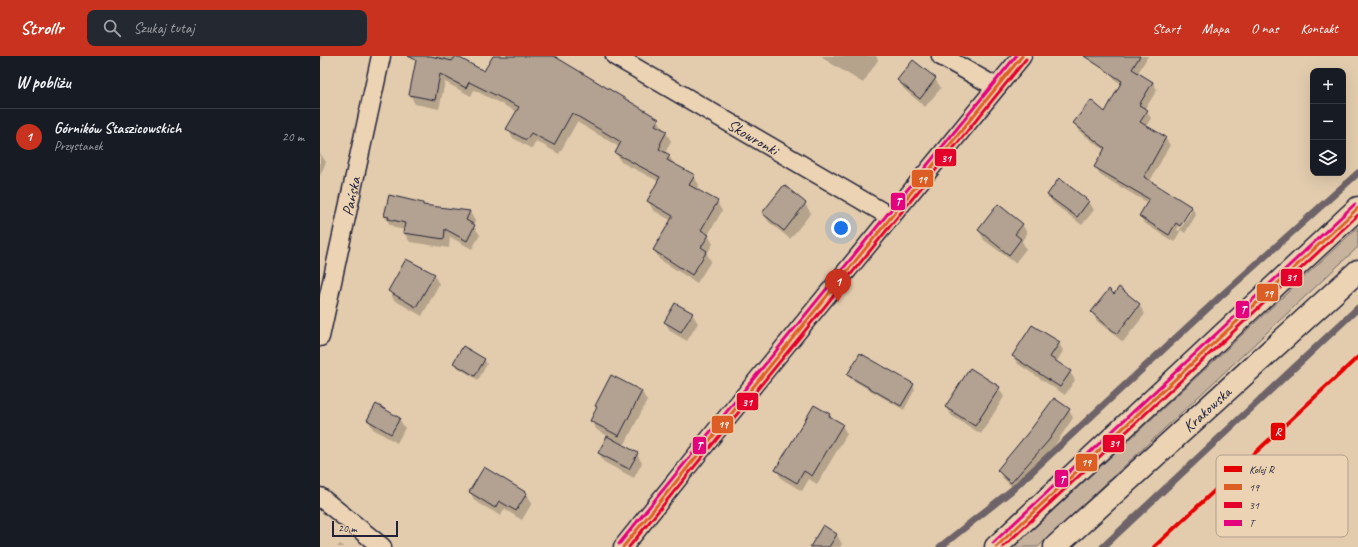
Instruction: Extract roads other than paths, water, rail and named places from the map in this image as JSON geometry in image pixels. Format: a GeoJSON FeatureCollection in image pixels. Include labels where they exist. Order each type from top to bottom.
{"type":"FeatureCollection","features":[{"type":"Feature","properties":{"kind":"main road"},"geometry":{"type":"LineString","coordinates":[[996,547],[1358,208]]}},
{"type":"Feature","properties":{"kind":"main road","name":"Krakowska"},"geometry":{"type":"LineString","coordinates":[[1055,547],[1358,271]]}},
{"type":"Feature","properties":{"kind":"street","name":"Pańska"},"geometry":{"type":"LineString","coordinates":[[320,338],[381,56]]}},
{"type":"Feature","properties":{"kind":"street","name":"Skowronki"},"geometry":{"type":"LineString","coordinates":[[615,56],[892,217]]}},
{"type":"Feature","properties":{"kind":"street"},"geometry":{"type":"LineString","coordinates":[[941,56],[996,87]]}},
{"type":"Feature","properties":{"kind":"street"},"geometry":{"type":"LineString","coordinates":[[623,547],[1022,56]]}},
{"type":"Feature","properties":{"kind":"street"},"geometry":{"type":"LineString","coordinates":[[320,497],[382,547]]}},
{"type":"Feature","properties":{"kind":"waterway"},"geometry":{"type":"LineString","coordinates":[[940,547],[1012,490],[1222,295],[1358,173]]}},
{"type":"Feature","properties":{"kind":"waterway"},"geometry":{"type":"LineString","coordinates":[[1103,547],[1358,308]]}},
{"type":"Feature","properties":{"kind":"rail line","name":"R"},"geometry":{"type":"LineString","coordinates":[[1253,455],[1358,357]]}},
{"type":"Feature","properties":{"kind":"rail line","name":"R"},"geometry":{"type":"LineString","coordinates":[[1154,547],[1216,489]]}},
{"type":"Feature","properties":{"kind":"place","name":"Górników Staszicowskich"},"geometry":{"type":"Point","coordinates":[838,302]}}]}
